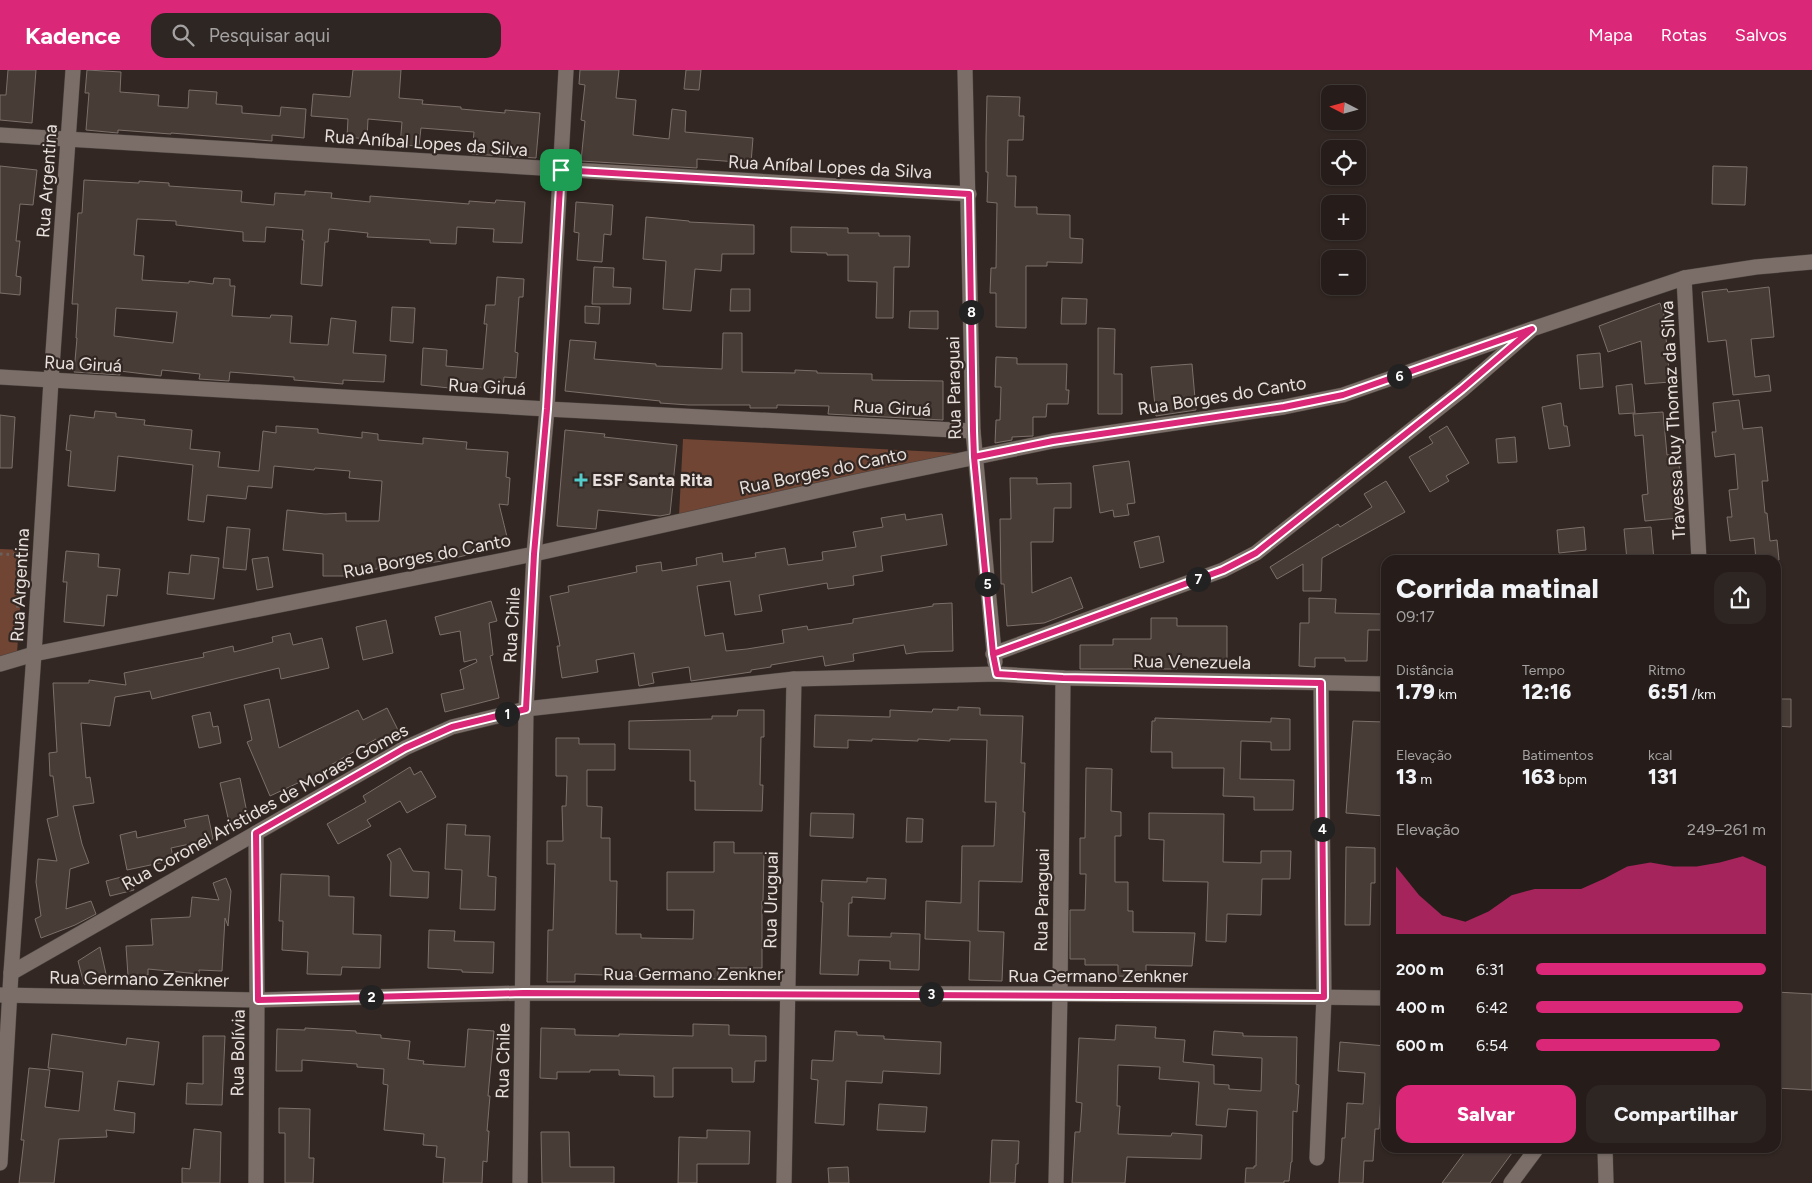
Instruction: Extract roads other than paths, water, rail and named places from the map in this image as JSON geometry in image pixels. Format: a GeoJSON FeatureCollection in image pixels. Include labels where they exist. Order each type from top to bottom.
{"type":"FeatureCollection","features":[{"type":"Feature","properties":{"kind":"street","name":"Rua Argentina"},"geometry":{"type":"LineString","coordinates":[[0,1163],[5,995],[11,973],[34,654],[50,380],[73,70]]}},
{"type":"Feature","properties":{"kind":"street","name":"Rua Chile"},"geometry":{"type":"LineString","coordinates":[[520,1183],[526,709],[534,554],[547,409],[566,70]]}},
{"type":"Feature","properties":{"kind":"street","name":"Rua Paraguai"},"geometry":{"type":"LineString","coordinates":[[965,70],[974,457],[993,654],[997,674]]}},
{"type":"Feature","properties":{"kind":"street","name":"Rua Aníbal Lopes da Silva"},"geometry":{"type":"LineString","coordinates":[[0,135],[969,194]]}},
{"type":"Feature","properties":{"kind":"street"},"geometry":{"type":"LineString","coordinates":[[993,654],[1223,570],[1256,553],[1462,389],[1532,329],[1684,278],[1756,267],[1812,262]]}},
{"type":"Feature","properties":{"kind":"street","name":"Travessa Ruy Thomaz da Silva"},"geometry":{"type":"LineString","coordinates":[[1684,278],[1699,555]]}},
{"type":"Feature","properties":{"kind":"street","name":"Rua Borges do Canto"},"geometry":{"type":"LineString","coordinates":[[0,664],[34,654],[534,554],[1053,441],[1284,407],[1343,395],[1532,329]]}},
{"type":"Feature","properties":{"kind":"street","name":"Rua Giruá"},"geometry":{"type":"LineString","coordinates":[[0,378],[973,431]]}},
{"type":"Feature","properties":{"kind":"street","name":"Rua Coronel Aristides de Moraes Gomes"},"geometry":{"type":"LineString","coordinates":[[11,973],[412,744],[452,727],[526,709],[794,678],[997,674]]}},
{"type":"Feature","properties":{"kind":"street","name":"Rua Venezuela"},"geometry":{"type":"LineString","coordinates":[[997,674],[1063,678],[1381,684]]}},
{"type":"Feature","properties":{"kind":"street","name":"Rua Uruguai"},"geometry":{"type":"LineString","coordinates":[[784,1183],[794,678]]}},
{"type":"Feature","properties":{"kind":"street","name":"Rua Paraguai"},"geometry":{"type":"LineString","coordinates":[[1056,1183],[1063,678]]}},
{"type":"Feature","properties":{"kind":"street"},"geometry":{"type":"LineString","coordinates":[[1317,1158],[1324,997],[1321,683]]}},
{"type":"Feature","properties":{"kind":"street","name":"Rua Bolívia"},"geometry":{"type":"LineString","coordinates":[[256,833],[258,1000],[256,1183]]}},
{"type":"Feature","properties":{"kind":"street","name":"Rua Germano Zenkner"},"geometry":{"type":"LineString","coordinates":[[5,995],[258,1000],[523,993],[1060,994],[1381,998]]}},
{"type":"Feature","properties":{"kind":"street"},"geometry":{"type":"LineString","coordinates":[[1511,1183],[1534,1153]]}},
{"type":"Feature","properties":{"kind":"street"},"geometry":{"type":"LineString","coordinates":[[1605,1153],[1606,1183]]}},
{"type":"Feature","properties":{"kind":"place","name":"ESF Santa Rita"},"geometry":{"type":"Point","coordinates":[581,480]}}]}
